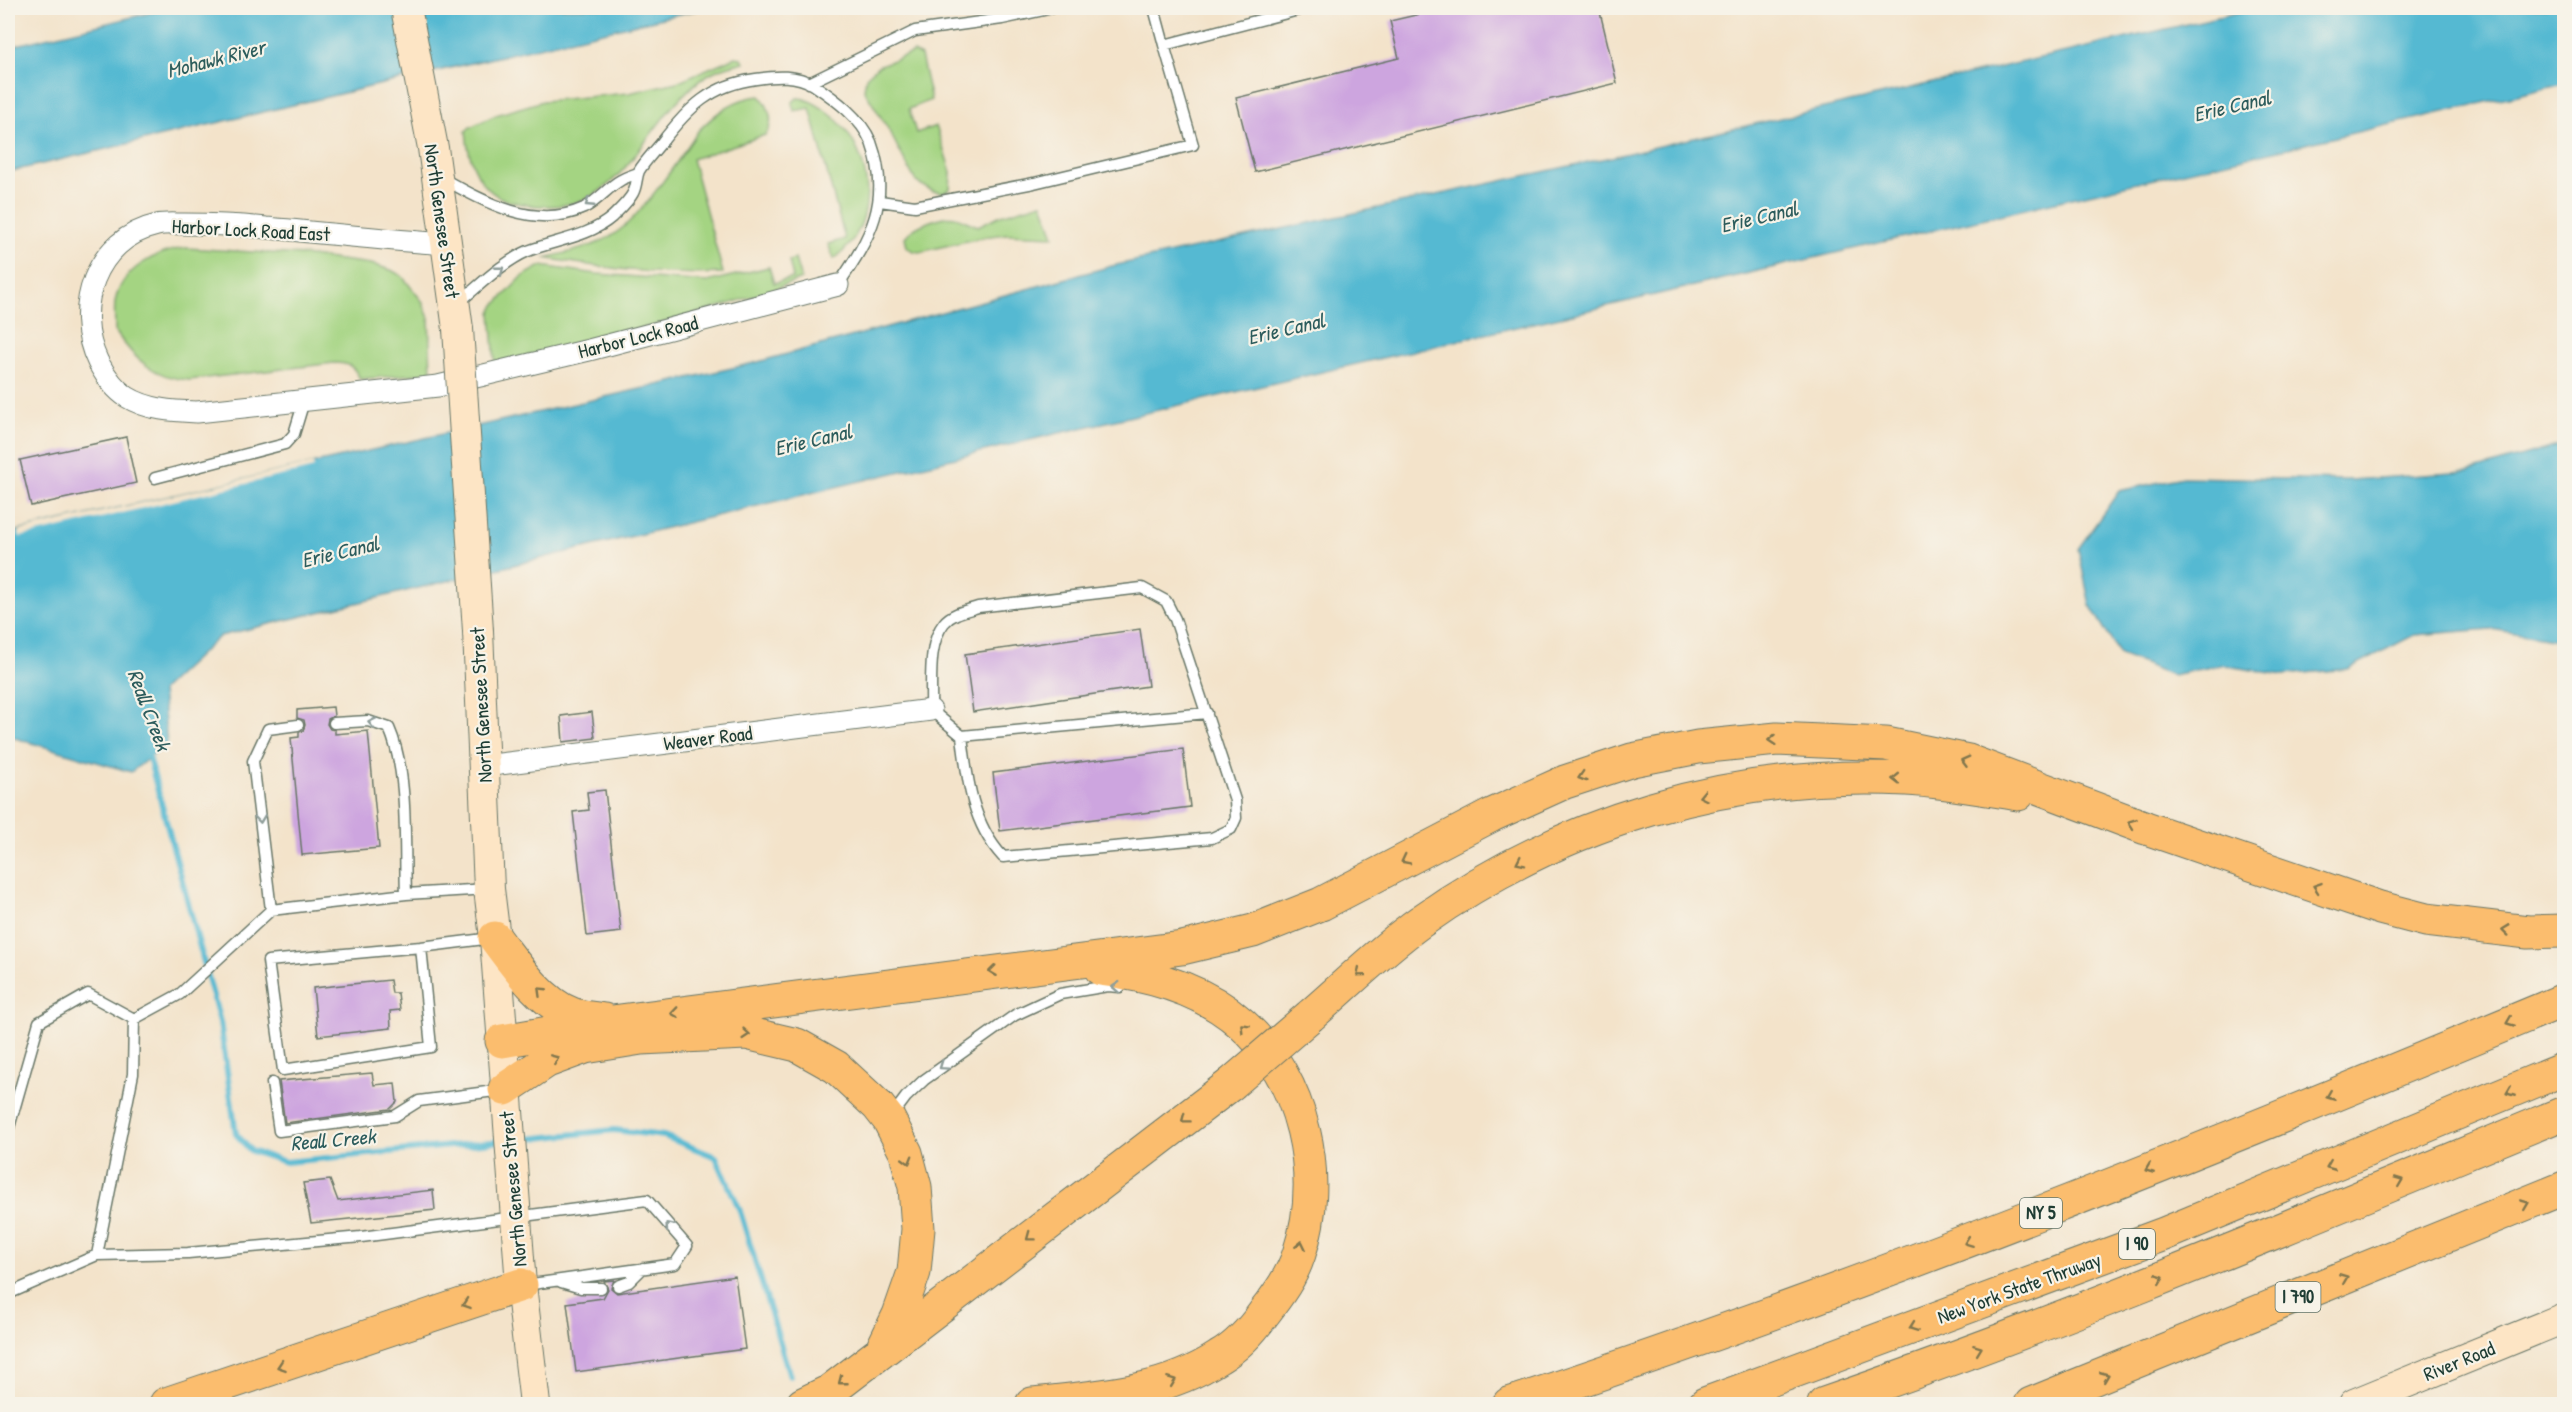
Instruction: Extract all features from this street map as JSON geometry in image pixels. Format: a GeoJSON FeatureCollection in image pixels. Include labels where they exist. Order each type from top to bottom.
{"type":"FeatureCollection","features":[{"type":"Feature","properties":{"kind":"highway"},"geometry":{"type":"LineString","coordinates":[[502,1041],[612,1022],[1182,948],[1253,931],[1321,904],[1492,815],[1565,782],[1632,760],[1698,747],[1777,739],[1886,744],[1968,761],[2079,804],[2380,908],[2426,920],[2528,932],[2565,931]]}},
{"type":"Feature","properties":{"kind":"highway"},"geometry":{"type":"LineString","coordinates":[[803,1404],[830,1390],[1232,1083],[1419,923],[1489,877],[1565,840],[1659,806],[1791,780],[1906,779],[2079,804]]}},
{"type":"Feature","properties":{"kind":"highway"},"geometry":{"type":"LineString","coordinates":[[495,938],[520,970],[546,997],[571,1014],[612,1022]]}},
{"type":"Feature","properties":{"kind":"highway"},"geometry":{"type":"LineString","coordinates":[[1032,1404],[1125,1394],[1171,1382],[1220,1357],[1249,1334],[1281,1290],[1299,1255],[1310,1203],[1307,1145],[1292,1095],[1278,1065],[1243,1025],[1215,1003],[1172,983],[1130,972],[1051,964]]}},
{"type":"Feature","properties":{"kind":"highway","name":"NY 5"},"geometry":{"type":"LineString","coordinates":[[1509,1404],[1632,1364],[1968,1243],[2565,1000]]}},
{"type":"Feature","properties":{"kind":"highway"},"geometry":{"type":"LineString","coordinates":[[506,1103],[547,1061],[585,1047],[641,1038],[746,1033],[797,1045],[836,1067],[878,1106],[889,1120],[906,1153],[915,1186],[918,1229],[914,1272],[899,1316],[882,1350]]}},
{"type":"Feature","properties":{"kind":"highway","name":"New York State Thruway"},"geometry":{"type":"LineString","coordinates":[[1705,1404],[2164,1234],[2565,1070]]}},
{"type":"Feature","properties":{"kind":"highway","name":"New York State Thruway"},"geometry":{"type":"LineString","coordinates":[[1824,1404],[1932,1367],[2135,1289],[2565,1113]]}},
{"type":"Feature","properties":{"kind":"highway","name":"I 790"},"geometry":{"type":"LineString","coordinates":[[2031,1404],[2565,1188]]}},
{"type":"Feature","properties":{"kind":"highway"},"geometry":{"type":"LineString","coordinates":[[166,1404],[521,1285]]}},
{"type":"Feature","properties":{"kind":"main road","name":"North Genesee Street"},"geometry":{"type":"LineString","coordinates":[[406,8],[435,161],[456,317],[478,632],[489,889],[495,938],[521,1285],[535,1404]]}},
{"type":"Feature","properties":{"kind":"main road","name":"River Road"},"geometry":{"type":"LineString","coordinates":[[2354,1404],[2565,1318]]}},
{"type":"Feature","properties":{"kind":"street","name":"Harbor Lock Road East"},"geometry":{"type":"LineString","coordinates":[[438,386],[197,412],[160,410],[127,396],[105,377],[89,344],[86,315],[88,293],[100,266],[117,245],[142,230],[158,225],[218,223],[447,244]]}},
{"type":"Feature","properties":{"kind":"street","name":"Harbor Lock Road"},"geometry":{"type":"LineString","coordinates":[[438,386],[589,350],[837,285]]}},
{"type":"Feature","properties":{"kind":"street","name":"Weaver Road"},"geometry":{"type":"LineString","coordinates":[[484,766],[931,710]]}},
{"type":"Feature","properties":{"kind":"lane"},"geometry":{"type":"LineString","coordinates":[[809,82],[915,31],[1002,19],[1053,8]]}},
{"type":"Feature","properties":{"kind":"lane"},"geometry":{"type":"LineString","coordinates":[[880,201],[915,206],[1034,183],[1193,145],[1154,8]]}},
{"type":"Feature","properties":{"kind":"lane"},"geometry":{"type":"LineString","coordinates":[[1164,45],[1306,8]]}},
{"type":"Feature","properties":{"kind":"lane"},"geometry":{"type":"LineString","coordinates":[[456,317],[507,263],[527,252],[578,236],[611,218],[634,192],[638,173],[680,118],[705,96],[736,82],[781,75],[809,82],[838,101],[867,134],[878,162],[880,201],[870,233],[860,253],[837,285]]}},
{"type":"Feature","properties":{"kind":"lane"},"geometry":{"type":"LineString","coordinates":[[435,161],[480,199],[521,214],[535,216],[554,216],[585,207],[621,180],[638,173]]}},
{"type":"Feature","properties":{"kind":"lane"},"geometry":{"type":"LineString","coordinates":[[155,478],[285,444],[294,434],[304,401]]}},
{"type":"Feature","properties":{"kind":"lane"},"geometry":{"type":"LineString","coordinates":[[1142,588],[1166,601],[1207,713],[1235,800],[1236,818],[1232,828],[1212,838],[1003,857],[988,841],[978,816],[967,776],[962,736],[931,710],[933,654],[938,634],[945,622],[957,614],[978,607],[1142,588]]}},
{"type":"Feature","properties":{"kind":"lane"},"geometry":{"type":"LineString","coordinates":[[962,736],[1207,713]]}},
{"type":"Feature","properties":{"kind":"lane"},"geometry":{"type":"LineString","coordinates":[[334,723],[368,721],[389,728],[397,746],[402,785],[406,894]]}},
{"type":"Feature","properties":{"kind":"lane"},"geometry":{"type":"LineString","coordinates":[[271,910],[253,761],[268,729],[298,725]]}},
{"type":"Feature","properties":{"kind":"lane"},"geometry":{"type":"LineString","coordinates":[[134,1019],[180,994],[271,910],[406,894],[489,889]]}},
{"type":"Feature","properties":{"kind":"lane"},"geometry":{"type":"LineString","coordinates":[[420,947],[431,1047],[283,1070],[268,961],[495,938]]}},
{"type":"Feature","properties":{"kind":"lane"},"geometry":{"type":"LineString","coordinates":[[889,1120],[906,1097],[924,1080],[1015,1015],[1060,994],[1108,986],[1166,991],[1215,1003]]}},
{"type":"Feature","properties":{"kind":"lane"},"geometry":{"type":"LineString","coordinates":[[8,1131],[39,1022],[88,994],[134,1019]]}},
{"type":"Feature","properties":{"kind":"lane"},"geometry":{"type":"LineString","coordinates":[[97,1255],[133,1074],[134,1019]]}},
{"type":"Feature","properties":{"kind":"lane"},"geometry":{"type":"LineString","coordinates":[[273,1083],[279,1131],[395,1116],[419,1101],[506,1103]]}},
{"type":"Feature","properties":{"kind":"lane"},"geometry":{"type":"LineString","coordinates":[[8,1294],[97,1255],[199,1252],[361,1237],[647,1200],[687,1246],[675,1264],[521,1285]]}},
{"type":"Feature","properties":{"kind":"lane"},"geometry":{"type":"LineString","coordinates":[[618,1286],[629,1281],[644,1268]]}},
{"type":"Feature","properties":{"kind":"lane"},"geometry":{"type":"LineString","coordinates":[[555,1281],[582,1288],[601,1288]]}},
{"type":"Feature","properties":{"kind":"green space"},"geometry":{"type":"Polygon","coordinates":[[[914,52],[921,56],[931,100],[909,109],[916,133],[936,126],[951,172],[950,189],[943,193],[933,191],[916,182],[887,127],[864,90],[866,77],[878,66],[914,52]]]}},
{"type":"Feature","properties":{"kind":"green space"},"geometry":{"type":"Polygon","coordinates":[[[735,57],[742,58],[744,62],[709,74],[684,94],[626,166],[606,186],[582,200],[552,206],[513,202],[492,192],[484,184],[473,165],[466,131],[496,115],[543,101],[629,93],[677,82],[735,57]]]}},
{"type":"Feature","properties":{"kind":"green space"},"geometry":{"type":"Polygon","coordinates":[[[760,96],[770,116],[770,126],[765,135],[692,159],[723,273],[633,270],[544,258],[594,245],[621,229],[652,196],[705,124],[734,103],[760,96]]]}},
{"type":"Feature","properties":{"kind":"green space"},"geometry":{"type":"Polygon","coordinates":[[[797,98],[816,104],[842,125],[854,143],[862,163],[866,184],[866,205],[861,225],[850,243],[834,259],[828,244],[845,239],[810,108],[794,111],[792,103],[797,98]]]}},
{"type":"Feature","properties":{"kind":"green space"},"geometry":{"type":"Polygon","coordinates":[[[1042,203],[1054,236],[1006,234],[920,252],[907,247],[905,237],[909,233],[936,219],[956,217],[978,226],[1001,215],[1042,203]]]}},
{"type":"Feature","properties":{"kind":"green space"},"geometry":{"type":"Polygon","coordinates":[[[186,248],[303,255],[371,264],[391,270],[402,276],[422,301],[429,318],[431,373],[360,379],[350,366],[334,363],[189,380],[155,371],[130,350],[115,331],[115,302],[124,280],[132,271],[163,253],[186,248]]]}},
{"type":"Feature","properties":{"kind":"green space"},"geometry":{"type":"Polygon","coordinates":[[[795,259],[801,279],[764,293],[650,326],[495,363],[491,313],[495,305],[523,276],[541,266],[597,274],[707,282],[769,267],[774,283],[793,278],[789,261],[795,259]]]}},
{"type":"Feature","properties":{"kind":"water","name":"Mohawk River"},"geometry":{"type":"Polygon","coordinates":[[[170,8],[705,8],[8,172],[8,47],[170,8]]]}},
{"type":"Feature","properties":{"kind":"water","name":"Erie Canal"},"geometry":{"type":"Polygon","coordinates":[[[2257,8],[2564,8],[2564,84],[1042,437],[220,636],[162,690],[167,744],[131,772],[8,736],[8,533],[754,363],[1112,266],[1620,155],[2257,8]]]}},
{"type":"Feature","properties":{"kind":"water"},"geometry":{"type":"Polygon","coordinates":[[[2564,444],[2564,641],[2491,629],[2414,635],[2348,669],[2283,675],[2221,665],[2172,675],[2120,655],[2090,605],[2078,549],[2119,491],[2183,477],[2350,480],[2467,472],[2564,444]]]}},
{"type":"Feature","properties":{"kind":"pier"},"geometry":{"type":"Polygon","coordinates":[[[313,463],[314,468],[20,537],[18,531],[313,463]]]}},
{"type":"Feature","properties":{"kind":"building"},"geometry":{"type":"Polygon","coordinates":[[[1446,8],[1599,8],[1617,83],[1255,172],[1236,98],[1399,58],[1390,21],[1446,8]]]}},
{"type":"Feature","properties":{"kind":"building"},"geometry":{"type":"Polygon","coordinates":[[[126,437],[136,483],[31,506],[20,460],[126,437]]]}},
{"type":"Feature","properties":{"kind":"building"},"geometry":{"type":"Polygon","coordinates":[[[1140,629],[1148,686],[973,712],[965,654],[1140,629]]]}},
{"type":"Feature","properties":{"kind":"building"},"geometry":{"type":"Polygon","coordinates":[[[333,707],[334,716],[328,719],[327,724],[330,729],[335,730],[335,734],[368,731],[379,848],[302,855],[291,738],[299,737],[299,732],[303,731],[305,725],[304,720],[297,718],[297,710],[333,707]]]}},
{"type":"Feature","properties":{"kind":"building"},"geometry":{"type":"Polygon","coordinates":[[[592,712],[595,738],[563,742],[561,716],[592,712]]]}},
{"type":"Feature","properties":{"kind":"building"},"geometry":{"type":"Polygon","coordinates":[[[1183,749],[1190,807],[1000,831],[993,773],[1183,749]]]}},
{"type":"Feature","properties":{"kind":"building"},"geometry":{"type":"Polygon","coordinates":[[[605,790],[621,932],[587,936],[573,812],[589,810],[587,792],[605,790]]]}},
{"type":"Feature","properties":{"kind":"building"},"geometry":{"type":"Polygon","coordinates":[[[390,980],[392,993],[398,993],[400,1010],[390,1011],[391,1028],[318,1036],[313,988],[390,980]]]}},
{"type":"Feature","properties":{"kind":"building"},"geometry":{"type":"Polygon","coordinates":[[[372,1073],[374,1085],[395,1083],[397,1102],[390,1109],[285,1123],[279,1081],[372,1073]]]}},
{"type":"Feature","properties":{"kind":"building"},"geometry":{"type":"Polygon","coordinates":[[[330,1180],[338,1201],[433,1190],[435,1210],[311,1223],[303,1183],[330,1180]]]}},
{"type":"Feature","properties":{"kind":"building"},"geometry":{"type":"Polygon","coordinates":[[[735,1276],[745,1349],[576,1372],[567,1303],[603,1298],[608,1289],[604,1281],[614,1280],[611,1288],[617,1293],[735,1276]]]}},
{"type":"Feature","properties":{"kind":"waterway","name":"Reall Creek"},"geometry":{"type":"LineString","coordinates":[[147,750],[220,1022],[236,1134],[251,1151],[286,1162],[502,1141]]}},
{"type":"Feature","properties":{"kind":"waterway","name":"Reall Creek"},"geometry":{"type":"LineString","coordinates":[[518,1140],[614,1130],[664,1136],[716,1157],[739,1208],[790,1376]]}}]}
